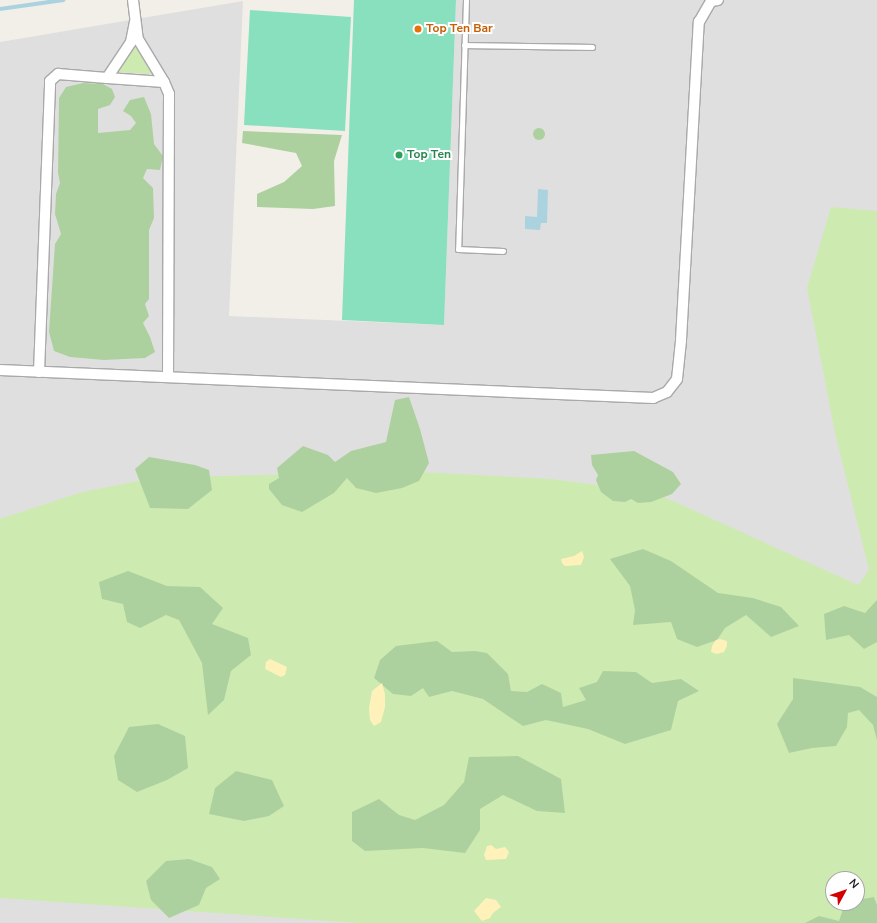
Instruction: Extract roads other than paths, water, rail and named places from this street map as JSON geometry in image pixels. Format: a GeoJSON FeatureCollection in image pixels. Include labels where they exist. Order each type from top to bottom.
{"type":"FeatureCollection","features":[{"type":"Feature","properties":{"kind":"street"},"geometry":{"type":"LineString","coordinates":[[133,0],[138,39],[164,82],[169,94],[168,377]]}},
{"type":"Feature","properties":{"kind":"street"},"geometry":{"type":"LineString","coordinates":[[0,370],[653,398],[667,392],[677,379],[681,340],[699,22],[714,0]]}},
{"type":"Feature","properties":{"kind":"street"},"geometry":{"type":"LineString","coordinates":[[108,78],[132,42],[135,22]]}},
{"type":"Feature","properties":{"kind":"street"},"geometry":{"type":"LineString","coordinates":[[39,372],[50,81],[58,74],[164,82]]}},
{"type":"Feature","properties":{"kind":"lane"},"geometry":{"type":"LineString","coordinates":[[466,0],[458,249],[503,251]]}},
{"type":"Feature","properties":{"kind":"lane"},"geometry":{"type":"LineString","coordinates":[[464,45],[592,47]]}},
{"type":"Feature","properties":{"kind":"water"},"geometry":{"type":"Polygon","coordinates":[[[538,189],[548,190],[547,223],[541,223],[540,230],[525,229],[525,216],[537,217],[538,189]]]}},
{"type":"Feature","properties":{"kind":"waterway"},"geometry":{"type":"LineString","coordinates":[[0,9],[63,0]]}},
{"type":"Feature","properties":{"kind":"place","name":"Top Ten Bar"},"geometry":{"type":"Point","coordinates":[418,29]}},
{"type":"Feature","properties":{"kind":"place","name":"Top Ten"},"geometry":{"type":"Point","coordinates":[399,155]}}]}
